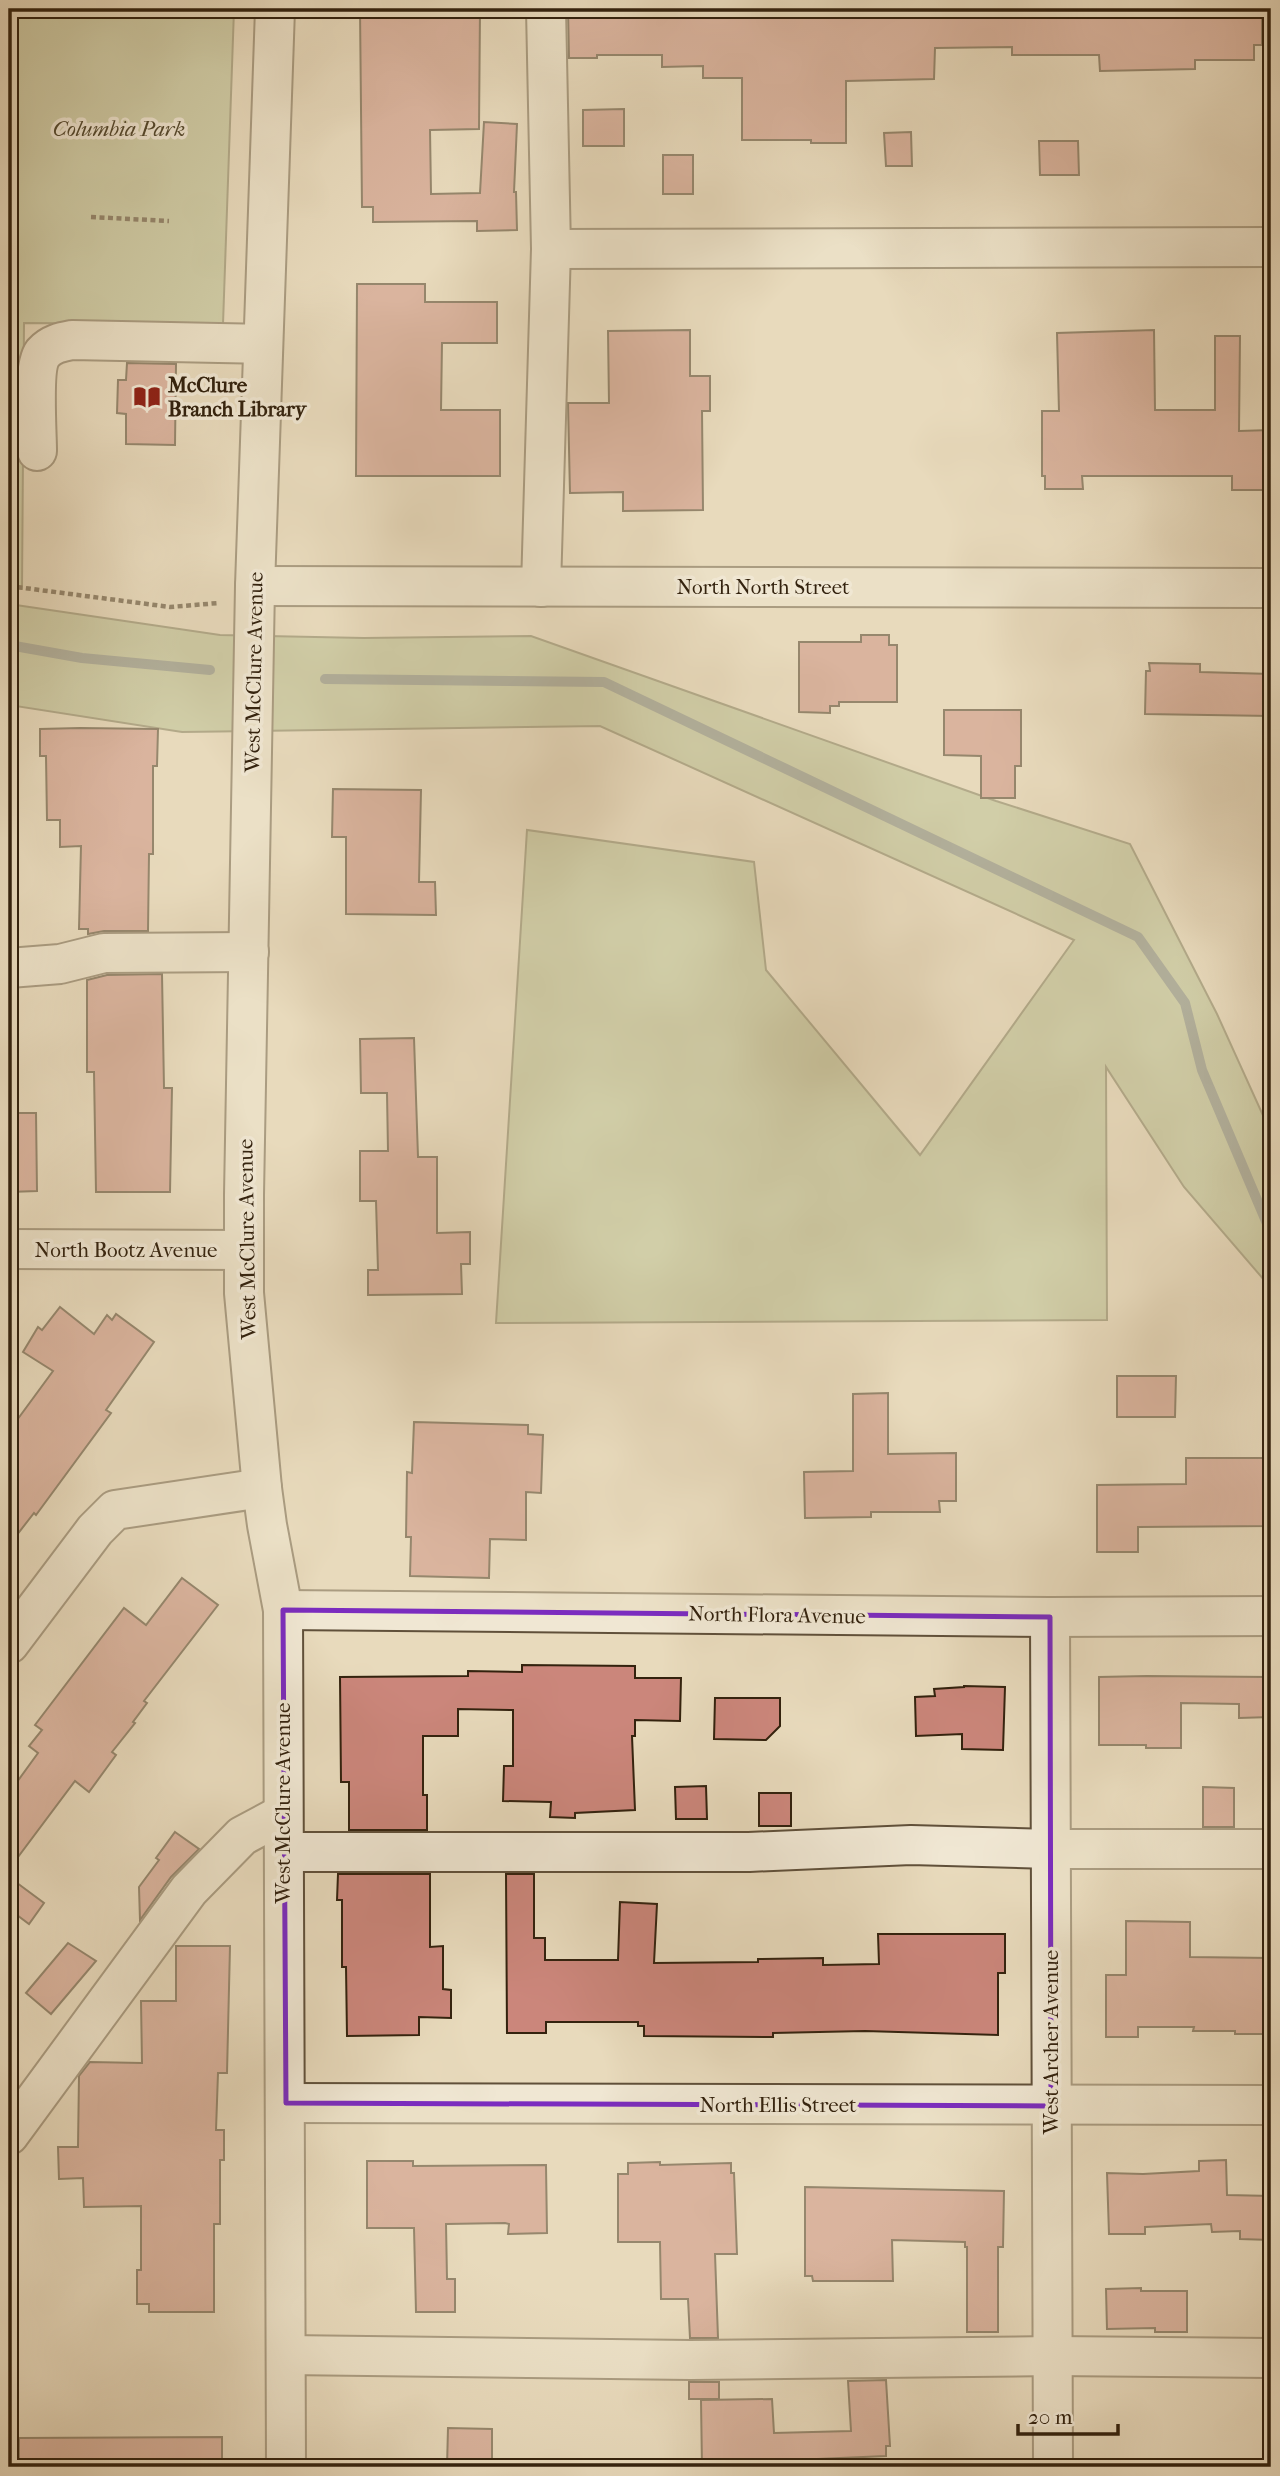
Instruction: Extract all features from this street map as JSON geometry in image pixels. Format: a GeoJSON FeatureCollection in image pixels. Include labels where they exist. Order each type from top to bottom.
{"type":"FeatureCollection","features":[{"type":"Feature","properties":{"kind":"street","name":"West McClure Avenue"},"geometry":{"type":"LineString","coordinates":[[275,9],[255,586],[244,1293],[262,1488],[283,1610],[286,2467]]}},
{"type":"Feature","properties":{"kind":"street"},"geometry":{"type":"LineString","coordinates":[[541,587],[551,249],[546,9]]}},
{"type":"Feature","properties":{"kind":"street"},"geometry":{"type":"LineString","coordinates":[[551,249],[1271,247]]}},
{"type":"Feature","properties":{"kind":"street"},"geometry":{"type":"LineString","coordinates":[[37,451],[36,374],[41,354],[57,343],[72,340],[263,344]]}},
{"type":"Feature","properties":{"kind":"street","name":"North North Street"},"geometry":{"type":"LineString","coordinates":[[255,586],[1271,588]]}},
{"type":"Feature","properties":{"kind":"street"},"geometry":{"type":"LineString","coordinates":[[9,968],[61,964],[104,953],[249,952]]}},
{"type":"Feature","properties":{"kind":"street","name":"North Bootz Avenue"},"geometry":{"type":"LineString","coordinates":[[9,1250],[244,1250]]}},
{"type":"Feature","properties":{"kind":"street"},"geometry":{"type":"LineString","coordinates":[[9,1644],[95,1530],[115,1510],[262,1488]]}},
{"type":"Feature","properties":{"kind":"street","name":"North Flora Avenue"},"geometry":{"type":"LineString","coordinates":[[283,1610],[1050,1617],[1271,1616]]}},
{"type":"Feature","properties":{"kind":"street","name":"West Archer Avenue"},"geometry":{"type":"LineString","coordinates":[[1050,1617],[1053,2467]]}},
{"type":"Feature","properties":{"kind":"street"},"geometry":{"type":"LineString","coordinates":[[9,2135],[189,1890],[242,1836],[283,1814]]}},
{"type":"Feature","properties":{"kind":"street"},"geometry":{"type":"LineString","coordinates":[[284,1852],[749,1852],[911,1845],[1050,1849],[1271,1849]]}},
{"type":"Feature","properties":{"kind":"street","name":"North Ellis Street"},"geometry":{"type":"LineString","coordinates":[[286,2103],[1271,2105]]}},
{"type":"Feature","properties":{"kind":"street"},"geometry":{"type":"LineString","coordinates":[[286,2355],[691,2360],[1052,2356],[1271,2358]]}},
{"type":"Feature","properties":{"kind":"path"},"geometry":{"type":"LineString","coordinates":[[91,217],[169,221]]}},
{"type":"Feature","properties":{"kind":"path"},"geometry":{"type":"LineString","coordinates":[[9,586],[170,607],[219,603]]}},
{"type":"Feature","properties":{"kind":"highlighted area"},"geometry":{"type":"Polygon","coordinates":[[[283,1610],[1050,1617],[1051,2106],[286,2103],[283,1610]]]}},
{"type":"Feature","properties":{"kind":"green space","name":"Columbia Park"},"geometry":{"type":"Polygon","coordinates":[[[9,9],[234,9],[223,324],[24,323],[22,589],[9,588],[9,9]]]}},
{"type":"Feature","properties":{"kind":"green space"},"geometry":{"type":"Polygon","coordinates":[[[9,604],[220,635],[364,638],[531,636],[996,801],[1130,844],[1217,1014],[1271,1133],[1271,1288],[1184,1187],[1106,1067],[1107,1320],[496,1323],[527,830],[754,862],[766,970],[920,1155],[1074,940],[600,726],[182,732],[9,705],[9,604]]]}},
{"type":"Feature","properties":{"kind":"building"},"geometry":{"type":"Polygon","coordinates":[[[360,9],[480,9],[479,129],[430,130],[431,194],[480,193],[484,122],[517,124],[514,192],[517,230],[477,231],[477,221],[373,222],[373,207],[362,207],[360,9]]]}},
{"type":"Feature","properties":{"kind":"building"},"geometry":{"type":"Polygon","coordinates":[[[568,9],[1262,9],[1262,45],[1254,45],[1254,60],[1195,60],[1195,69],[1100,71],[1099,55],[1012,55],[1012,47],[935,48],[934,79],[846,81],[846,143],[742,140],[742,78],[703,78],[703,66],[662,67],[662,55],[569,58],[568,9]]]}},
{"type":"Feature","properties":{"kind":"building"},"geometry":{"type":"Polygon","coordinates":[[[624,109],[624,146],[583,146],[583,110],[624,109]]]}},
{"type":"Feature","properties":{"kind":"building"},"geometry":{"type":"Polygon","coordinates":[[[911,132],[912,166],[886,166],[884,133],[911,132]]]}},
{"type":"Feature","properties":{"kind":"building"},"geometry":{"type":"Polygon","coordinates":[[[1039,141],[1078,141],[1079,175],[1040,175],[1039,141]]]}},
{"type":"Feature","properties":{"kind":"building"},"geometry":{"type":"Polygon","coordinates":[[[663,155],[693,155],[693,194],[663,194],[663,155]]]}},
{"type":"Feature","properties":{"kind":"building"},"geometry":{"type":"Polygon","coordinates":[[[357,284],[425,284],[425,302],[497,302],[497,343],[442,343],[441,410],[500,410],[500,476],[356,476],[357,284]]]}},
{"type":"Feature","properties":{"kind":"building"},"geometry":{"type":"Polygon","coordinates":[[[690,330],[690,376],[710,376],[710,411],[702,411],[703,510],[623,511],[623,492],[570,493],[568,403],[609,403],[608,331],[690,330]]]}},
{"type":"Feature","properties":{"kind":"building"},"geometry":{"type":"Polygon","coordinates":[[[1154,330],[1155,410],[1215,410],[1215,336],[1240,336],[1239,431],[1271,430],[1271,490],[1232,490],[1232,476],[1082,476],[1083,489],[1045,489],[1045,476],[1042,476],[1042,411],[1059,411],[1057,333],[1154,330]]]}},
{"type":"Feature","properties":{"kind":"building","name":"McClure Branch Library"},"geometry":{"type":"Polygon","coordinates":[[[127,363],[176,364],[175,445],[126,444],[126,414],[117,413],[118,380],[126,380],[127,363]]]}},
{"type":"Feature","properties":{"kind":"building"},"geometry":{"type":"Polygon","coordinates":[[[861,635],[889,635],[889,645],[897,645],[897,702],[839,702],[839,706],[830,706],[830,713],[799,712],[799,642],[861,642],[861,635]]]}},
{"type":"Feature","properties":{"kind":"building"},"geometry":{"type":"Polygon","coordinates":[[[1149,663],[1200,664],[1200,672],[1271,674],[1271,716],[1145,714],[1146,671],[1150,671],[1149,663]]]}},
{"type":"Feature","properties":{"kind":"building"},"geometry":{"type":"Polygon","coordinates":[[[944,710],[1021,710],[1021,766],[1015,766],[1015,798],[981,798],[981,756],[944,755],[944,710]]]}},
{"type":"Feature","properties":{"kind":"building"},"geometry":{"type":"Polygon","coordinates":[[[40,729],[158,729],[157,766],[153,766],[153,854],[149,854],[148,931],[104,931],[88,934],[88,929],[79,929],[81,846],[60,847],[60,820],[47,820],[46,756],[40,756],[40,729]]]}},
{"type":"Feature","properties":{"kind":"building"},"geometry":{"type":"Polygon","coordinates":[[[333,789],[421,790],[419,882],[435,882],[436,915],[346,914],[346,837],[332,837],[333,789]]]}},
{"type":"Feature","properties":{"kind":"building"},"geometry":{"type":"Polygon","coordinates":[[[162,974],[164,1088],[172,1088],[170,1192],[96,1192],[94,1072],[87,1072],[87,980],[107,975],[162,974]]]}},
{"type":"Feature","properties":{"kind":"building"},"geometry":{"type":"Polygon","coordinates":[[[414,1038],[418,1157],[437,1157],[437,1233],[470,1232],[470,1264],[461,1264],[462,1294],[368,1295],[368,1270],[378,1270],[376,1201],[360,1201],[360,1151],[388,1151],[387,1093],[361,1093],[360,1039],[414,1038]]]}},
{"type":"Feature","properties":{"kind":"building"},"geometry":{"type":"Polygon","coordinates":[[[9,1113],[36,1113],[37,1191],[9,1192],[9,1113]]]}},
{"type":"Feature","properties":{"kind":"building"},"geometry":{"type":"Polygon","coordinates":[[[60,1307],[94,1334],[107,1315],[112,1320],[116,1314],[154,1342],[106,1410],[111,1413],[36,1515],[34,1513],[9,1545],[9,1431],[53,1371],[23,1352],[38,1327],[42,1330],[60,1307]]]}},
{"type":"Feature","properties":{"kind":"building"},"geometry":{"type":"Polygon","coordinates":[[[1117,1376],[1176,1376],[1175,1417],[1117,1417],[1117,1376]]]}},
{"type":"Feature","properties":{"kind":"building"},"geometry":{"type":"Polygon","coordinates":[[[888,1393],[888,1454],[956,1453],[956,1501],[939,1501],[940,1512],[871,1512],[871,1517],[805,1518],[804,1472],[853,1471],[853,1394],[888,1393]]]}},
{"type":"Feature","properties":{"kind":"building"},"geometry":{"type":"Polygon","coordinates":[[[414,1422],[528,1425],[528,1434],[543,1435],[541,1493],[526,1492],[526,1540],[490,1539],[489,1578],[410,1576],[411,1537],[406,1537],[407,1472],[412,1473],[414,1422]]]}},
{"type":"Feature","properties":{"kind":"building"},"geometry":{"type":"Polygon","coordinates":[[[1186,1458],[1271,1458],[1271,1526],[1138,1527],[1138,1552],[1097,1552],[1097,1485],[1186,1484],[1186,1458]]]}},
{"type":"Feature","properties":{"kind":"building"},"geometry":{"type":"Polygon","coordinates":[[[182,1578],[218,1605],[144,1701],[147,1703],[133,1722],[135,1723],[112,1752],[116,1755],[89,1792],[75,1781],[9,1869],[9,1793],[38,1753],[29,1746],[42,1730],[35,1725],[124,1608],[146,1625],[182,1578]]]}},
{"type":"Feature","properties":{"kind":"building"},"geometry":{"type":"Polygon","coordinates":[[[522,1665],[635,1666],[635,1678],[681,1678],[680,1721],[635,1720],[635,1736],[632,1736],[635,1810],[575,1813],[575,1818],[550,1817],[551,1802],[503,1801],[504,1766],[513,1766],[513,1710],[458,1709],[458,1736],[423,1736],[423,1795],[427,1795],[427,1830],[349,1830],[349,1782],[341,1782],[340,1677],[468,1676],[468,1671],[522,1672],[522,1665]]]}},
{"type":"Feature","properties":{"kind":"building"},"geometry":{"type":"Polygon","coordinates":[[[1099,1677],[1271,1677],[1271,1717],[1239,1718],[1239,1704],[1181,1703],[1181,1748],[1099,1745],[1099,1677]]]}},
{"type":"Feature","properties":{"kind":"building"},"geometry":{"type":"Polygon","coordinates":[[[964,1686],[1005,1687],[1003,1750],[962,1749],[962,1734],[916,1736],[915,1697],[935,1696],[934,1689],[964,1686]]]}},
{"type":"Feature","properties":{"kind":"building"},"geometry":{"type":"Polygon","coordinates":[[[715,1698],[780,1698],[780,1726],[766,1740],[714,1739],[715,1698]]]}},
{"type":"Feature","properties":{"kind":"building"},"geometry":{"type":"Polygon","coordinates":[[[706,1786],[707,1819],[676,1819],[675,1787],[706,1786]]]}},
{"type":"Feature","properties":{"kind":"building"},"geometry":{"type":"Polygon","coordinates":[[[1203,1787],[1234,1788],[1234,1827],[1203,1827],[1203,1787]]]}},
{"type":"Feature","properties":{"kind":"building"},"geometry":{"type":"Polygon","coordinates":[[[759,1793],[791,1793],[791,1826],[759,1826],[759,1793]]]}},
{"type":"Feature","properties":{"kind":"building"},"geometry":{"type":"Polygon","coordinates":[[[175,1832],[199,1849],[171,1877],[140,1920],[139,1887],[175,1832]]]}},
{"type":"Feature","properties":{"kind":"building"},"geometry":{"type":"Polygon","coordinates":[[[338,1874],[430,1874],[430,1947],[443,1946],[443,1989],[451,1990],[451,2018],[419,2017],[419,2035],[347,2036],[346,1967],[342,1967],[342,1900],[337,1900],[338,1874]]]}},
{"type":"Feature","properties":{"kind":"building"},"geometry":{"type":"Polygon","coordinates":[[[506,1874],[534,1874],[534,1938],[545,1938],[545,1960],[618,1960],[620,1902],[657,1904],[654,1963],[823,1958],[823,1965],[879,1964],[878,1934],[1005,1934],[1005,1973],[998,1973],[998,2035],[865,2031],[773,2033],[773,2037],[644,2036],[644,2026],[638,2026],[638,2022],[546,2022],[546,2033],[507,2033],[506,1874]]]}},
{"type":"Feature","properties":{"kind":"building"},"geometry":{"type":"Polygon","coordinates":[[[9,1877],[44,1903],[29,1924],[9,1909],[9,1877]]]}},
{"type":"Feature","properties":{"kind":"building"},"geometry":{"type":"Polygon","coordinates":[[[1126,1921],[1190,1922],[1190,1957],[1271,1958],[1268,2034],[1193,2031],[1194,2027],[1138,2027],[1138,2037],[1106,2037],[1106,1975],[1126,1975],[1126,1921]]]}},
{"type":"Feature","properties":{"kind":"building"},"geometry":{"type":"Polygon","coordinates":[[[68,1943],[96,1961],[51,2014],[26,1993],[68,1943]]]}},
{"type":"Feature","properties":{"kind":"building"},"geometry":{"type":"Polygon","coordinates":[[[176,1946],[230,1946],[227,2073],[218,2073],[216,2130],[224,2130],[224,2160],[220,2160],[220,2224],[214,2224],[214,2312],[149,2312],[149,2304],[137,2304],[137,2270],[141,2270],[141,2206],[84,2207],[83,2178],[59,2179],[58,2147],[78,2147],[79,2076],[90,2062],[142,2063],[141,2001],[176,2001],[176,1946]]]}},
{"type":"Feature","properties":{"kind":"building"},"geometry":{"type":"Polygon","coordinates":[[[1226,2160],[1227,2195],[1271,2196],[1271,2240],[1240,2239],[1240,2231],[1212,2232],[1211,2224],[1145,2227],[1145,2234],[1109,2234],[1107,2173],[1199,2171],[1199,2161],[1226,2160]]]}},
{"type":"Feature","properties":{"kind":"building"},"geometry":{"type":"Polygon","coordinates":[[[367,2161],[413,2161],[413,2166],[546,2165],[547,2233],[508,2234],[509,2224],[505,2223],[446,2224],[447,2279],[455,2279],[455,2312],[416,2312],[414,2228],[367,2228],[367,2161]]]}},
{"type":"Feature","properties":{"kind":"building"},"geometry":{"type":"Polygon","coordinates":[[[660,2162],[660,2165],[731,2163],[731,2173],[734,2173],[737,2254],[715,2254],[718,2338],[690,2338],[688,2299],[661,2299],[660,2242],[618,2242],[618,2174],[628,2174],[628,2163],[660,2162]]]}},
{"type":"Feature","properties":{"kind":"building"},"geometry":{"type":"Polygon","coordinates":[[[805,2187],[1004,2191],[1003,2247],[998,2247],[998,2332],[967,2332],[965,2242],[892,2240],[893,2281],[813,2281],[812,2276],[805,2276],[805,2187]]]}},
{"type":"Feature","properties":{"kind":"building"},"geometry":{"type":"Polygon","coordinates":[[[1141,2288],[1141,2291],[1187,2291],[1187,2332],[1155,2332],[1155,2328],[1107,2329],[1106,2289],[1141,2288]]]}},
{"type":"Feature","properties":{"kind":"building"},"geometry":{"type":"Polygon","coordinates":[[[886,2380],[890,2446],[886,2446],[886,2456],[818,2459],[819,2467],[702,2467],[701,2400],[772,2399],[774,2433],[851,2431],[848,2381],[886,2380]]]}},
{"type":"Feature","properties":{"kind":"building"},"geometry":{"type":"Polygon","coordinates":[[[689,2382],[719,2382],[719,2399],[689,2399],[689,2382]]]}},
{"type":"Feature","properties":{"kind":"building"},"geometry":{"type":"Polygon","coordinates":[[[448,2428],[492,2429],[492,2467],[447,2467],[448,2428]]]}},
{"type":"Feature","properties":{"kind":"building"},"geometry":{"type":"Polygon","coordinates":[[[222,2437],[222,2467],[19,2467],[19,2438],[222,2437]]]}},
{"type":"Feature","properties":{"kind":"waterway"},"geometry":{"type":"LineString","coordinates":[[9,645],[82,658],[210,670]]}},
{"type":"Feature","properties":{"kind":"waterway"},"geometry":{"type":"LineString","coordinates":[[325,679],[604,682],[1138,937],[1185,1003],[1202,1070],[1271,1233]]}},
{"type":"Feature","properties":{"kind":"place","name":"McClure Branch Library"},"geometry":{"type":"Point","coordinates":[147,397]}}]}
